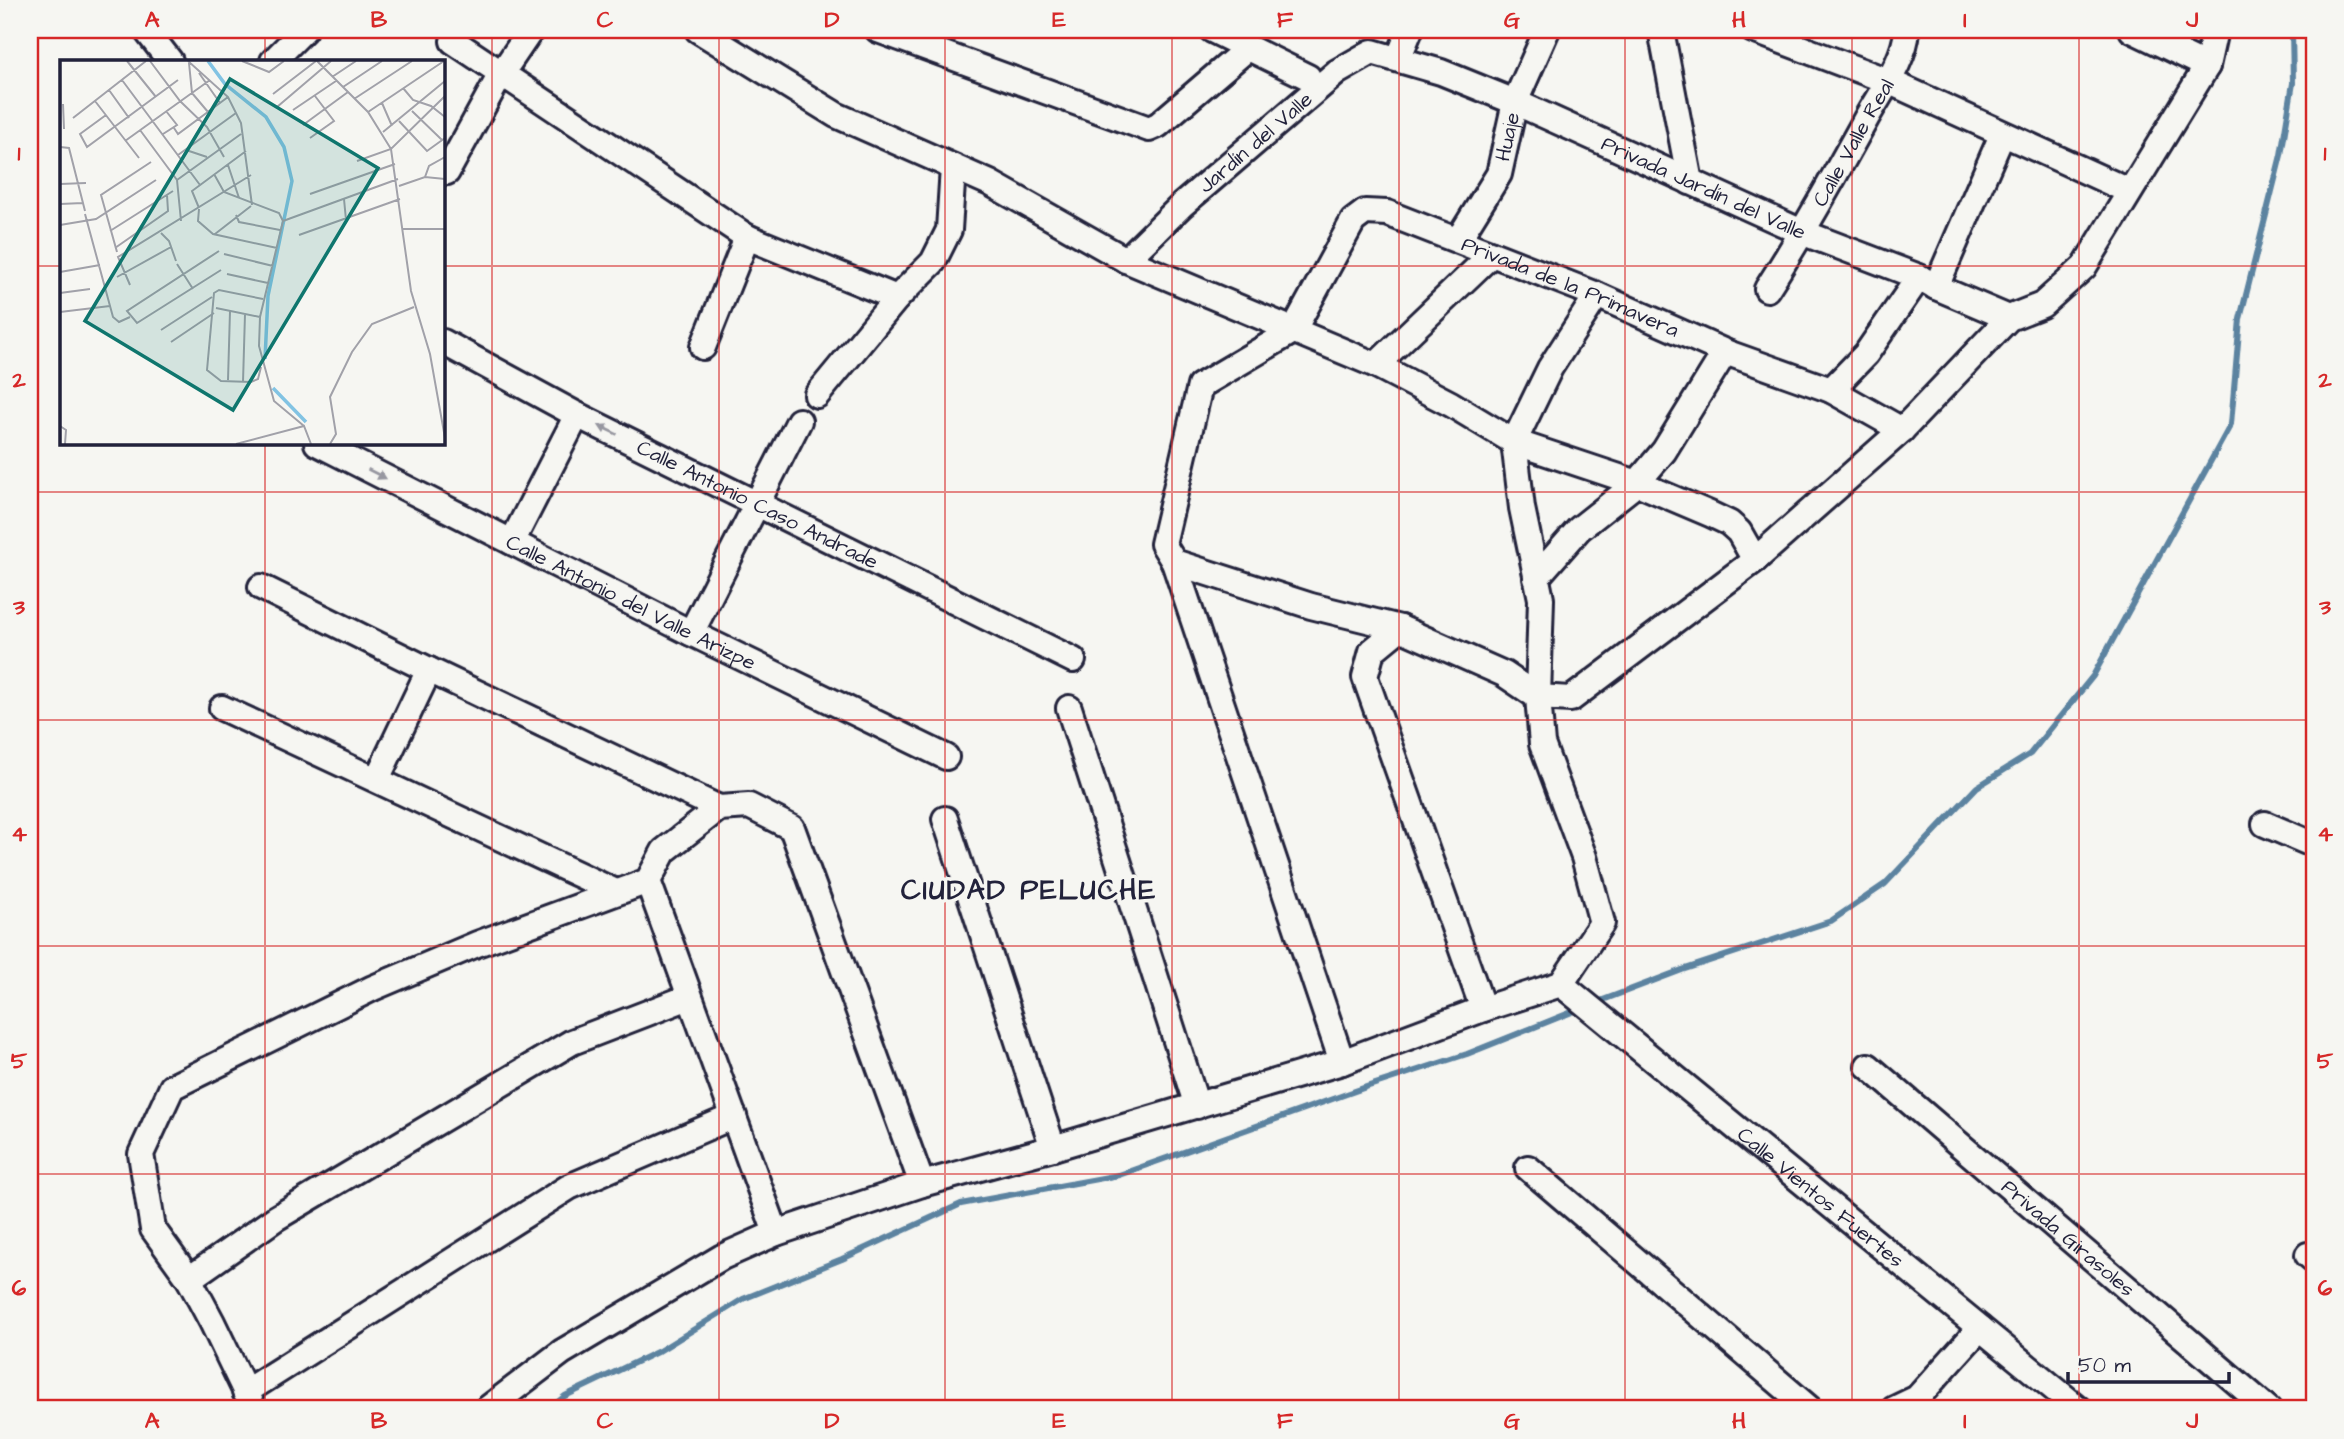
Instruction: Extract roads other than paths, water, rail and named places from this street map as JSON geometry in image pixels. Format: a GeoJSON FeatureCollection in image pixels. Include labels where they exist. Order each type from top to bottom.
{"type":"FeatureCollection","features":[{"type":"Feature","properties":{"kind":"street"},"geometry":{"type":"LineString","coordinates":[[146,30],[169,60]]}},
{"type":"Feature","properties":{"kind":"street"},"geometry":{"type":"LineString","coordinates":[[274,60],[304,30]]}},
{"type":"Feature","properties":{"kind":"street"},"geometry":{"type":"LineString","coordinates":[[447,172],[500,74],[531,30]]}},
{"type":"Feature","properties":{"kind":"street"},"geometry":{"type":"LineString","coordinates":[[698,30],[836,115],[990,183],[1126,260],[1376,365],[1451,404],[1514,442],[1637,483],[1729,523],[1739,532],[1755,560]]}},
{"type":"Feature","properties":{"kind":"street"},"geometry":{"type":"LineString","coordinates":[[878,30],[1149,129],[1158,125],[1248,48]]}},
{"type":"Feature","properties":{"kind":"street"},"geometry":{"type":"LineString","coordinates":[[1212,30],[1308,76]]}},
{"type":"Feature","properties":{"kind":"street"},"geometry":{"type":"LineString","coordinates":[[1398,59],[1410,30]]}},
{"type":"Feature","properties":{"kind":"street","name":"Huaje"},"geometry":{"type":"LineString","coordinates":[[1458,240],[1499,174],[1515,102],[1547,30]]}},
{"type":"Feature","properties":{"kind":"street"},"geometry":{"type":"LineString","coordinates":[[1661,30],[1690,182]]}},
{"type":"Feature","properties":{"kind":"street"},"geometry":{"type":"LineString","coordinates":[[1754,30],[1888,80],[2002,135],[2129,191]]}},
{"type":"Feature","properties":{"kind":"street"},"geometry":{"type":"LineString","coordinates":[[2135,30],[2207,66]]}},
{"type":"Feature","properties":{"kind":"street"},"geometry":{"type":"LineString","coordinates":[[1174,562],[1311,607],[1400,628],[1504,674],[1538,697],[1571,699],[1755,560],[1902,430],[2009,318],[2042,305],[2084,267],[2207,66],[2215,30]]}},
{"type":"Feature","properties":{"kind":"street","name":"Calle Valle Real"},"geometry":{"type":"LineString","coordinates":[[1767,289],[1804,233],[1910,35]]}},
{"type":"Feature","properties":{"kind":"street"},"geometry":{"type":"LineString","coordinates":[[453,41],[747,237],[897,298]]}},
{"type":"Feature","properties":{"kind":"street","name":"Jardín del Valle"},"geometry":{"type":"LineString","coordinates":[[1126,260],[1182,205],[1337,72],[1372,52],[1398,59]]}},
{"type":"Feature","properties":{"kind":"street","name":"Privada Jardín del Valle"},"geometry":{"type":"LineString","coordinates":[[1398,59],[1441,72],[1515,102],[1804,233],[1928,282],[2009,318]]}},
{"type":"Feature","properties":{"kind":"street"},"geometry":{"type":"LineString","coordinates":[[1831,390],[1866,355],[1928,282],[2002,135]]}},
{"type":"Feature","properties":{"kind":"street"},"geometry":{"type":"LineString","coordinates":[[817,395],[897,298],[933,262],[949,230],[953,167]]}},
{"type":"Feature","properties":{"kind":"street","name":"Privada de la Primavera"},"geometry":{"type":"LineString","coordinates":[[1293,331],[1353,221],[1365,212],[1387,213],[1597,295],[1725,352],[1831,390],[1902,430]]}},
{"type":"Feature","properties":{"kind":"street"},"geometry":{"type":"LineString","coordinates":[[704,347],[747,237]]}},
{"type":"Feature","properties":{"kind":"street"},"geometry":{"type":"LineString","coordinates":[[1376,365],[1492,254]]}},
{"type":"Feature","properties":{"kind":"street"},"geometry":{"type":"LineString","coordinates":[[487,1409],[562,1352],[722,1257],[776,1233],[922,1184],[1342,1062],[1483,1009],[1569,990],[1602,923],[1584,857],[1542,744],[1538,697],[1541,599],[1522,508],[1514,442],[1550,368],[1597,295]]}},
{"type":"Feature","properties":{"kind":"street"},"geometry":{"type":"LineString","coordinates":[[1293,331],[1200,386],[1163,544],[1174,562],[1342,1062]]}},
{"type":"Feature","properties":{"kind":"street","name":"Calle Antonio Caso Andrade"},"geometry":{"type":"LineString","coordinates":[[444,343],[577,415],[1073,660]]}},
{"type":"Feature","properties":{"kind":"street"},"geometry":{"type":"LineString","coordinates":[[1536,578],[1579,529],[1637,483],[1664,451],[1725,352]]}},
{"type":"Feature","properties":{"kind":"street"},"geometry":{"type":"LineString","coordinates":[[512,542],[577,415]]}},
{"type":"Feature","properties":{"kind":"street"},"geometry":{"type":"LineString","coordinates":[[691,633],[799,421]]}},
{"type":"Feature","properties":{"kind":"street","name":"Calle Antonio del Valle Arizpe"},"geometry":{"type":"LineString","coordinates":[[319,444],[691,633],[946,757]]}},
{"type":"Feature","properties":{"kind":"street"},"geometry":{"type":"LineString","coordinates":[[261,587],[719,808],[749,806],[792,828],[922,1184]]}},
{"type":"Feature","properties":{"kind":"street"},"geometry":{"type":"LineString","coordinates":[[1400,628],[1372,651],[1366,677],[1483,1009]]}},
{"type":"Feature","properties":{"kind":"street"},"geometry":{"type":"LineString","coordinates":[[377,779],[429,670]]}},
{"type":"Feature","properties":{"kind":"street"},"geometry":{"type":"LineString","coordinates":[[222,708],[616,892]]}},
{"type":"Feature","properties":{"kind":"street"},"geometry":{"type":"LineString","coordinates":[[1069,708],[1198,1106]]}},
{"type":"Feature","properties":{"kind":"street"},"geometry":{"type":"LineString","coordinates":[[719,808],[664,851],[648,881],[477,944],[373,988],[172,1087],[141,1154],[153,1229],[189,1279],[249,1401],[569,1187],[734,1116]]}},
{"type":"Feature","properties":{"kind":"street"},"geometry":{"type":"LineString","coordinates":[[945,819],[1053,1148]]}},
{"type":"Feature","properties":{"kind":"street"},"geometry":{"type":"LineString","coordinates":[[2265,824],[2314,845]]}},
{"type":"Feature","properties":{"kind":"street"},"geometry":{"type":"LineString","coordinates":[[648,881],[776,1233]]}},
{"type":"Feature","properties":{"kind":"street","name":"Calle Vientos Fuertes"},"geometry":{"type":"LineString","coordinates":[[1569,990],[2079,1409]]}},
{"type":"Feature","properties":{"kind":"street"},"geometry":{"type":"LineString","coordinates":[[189,1279],[276,1218],[572,1042],[689,997]]}},
{"type":"Feature","properties":{"kind":"street","name":"Privada Girasoles"},"geometry":{"type":"LineString","coordinates":[[1868,1066],[2268,1409]]}},
{"type":"Feature","properties":{"kind":"street"},"geometry":{"type":"LineString","coordinates":[[1528,1168],[1810,1409]]}},
{"type":"Feature","properties":{"kind":"street"},"geometry":{"type":"LineString","coordinates":[[1894,1409],[1917,1398],[1980,1328]]}},
{"type":"Feature","properties":{"kind":"waterway"},"geometry":{"type":"LineString","coordinates":[[1595,1003],[1682,970],[1831,921],[1885,884],[1977,787],[2030,754],[2093,676],[2231,424],[2240,319],[2281,155],[2293,83],[2292,30]]}},
{"type":"Feature","properties":{"kind":"waterway"},"geometry":{"type":"LineString","coordinates":[[549,1409],[565,1396],[659,1351],[743,1299],[842,1259],[961,1204],[1119,1175],[1467,1054],[1582,1008]]}},
{"type":"Feature","properties":{"kind":"district","name":"CIUDAD PELUCHE"},"geometry":{"type":"Point","coordinates":[1029,890]}}]}
